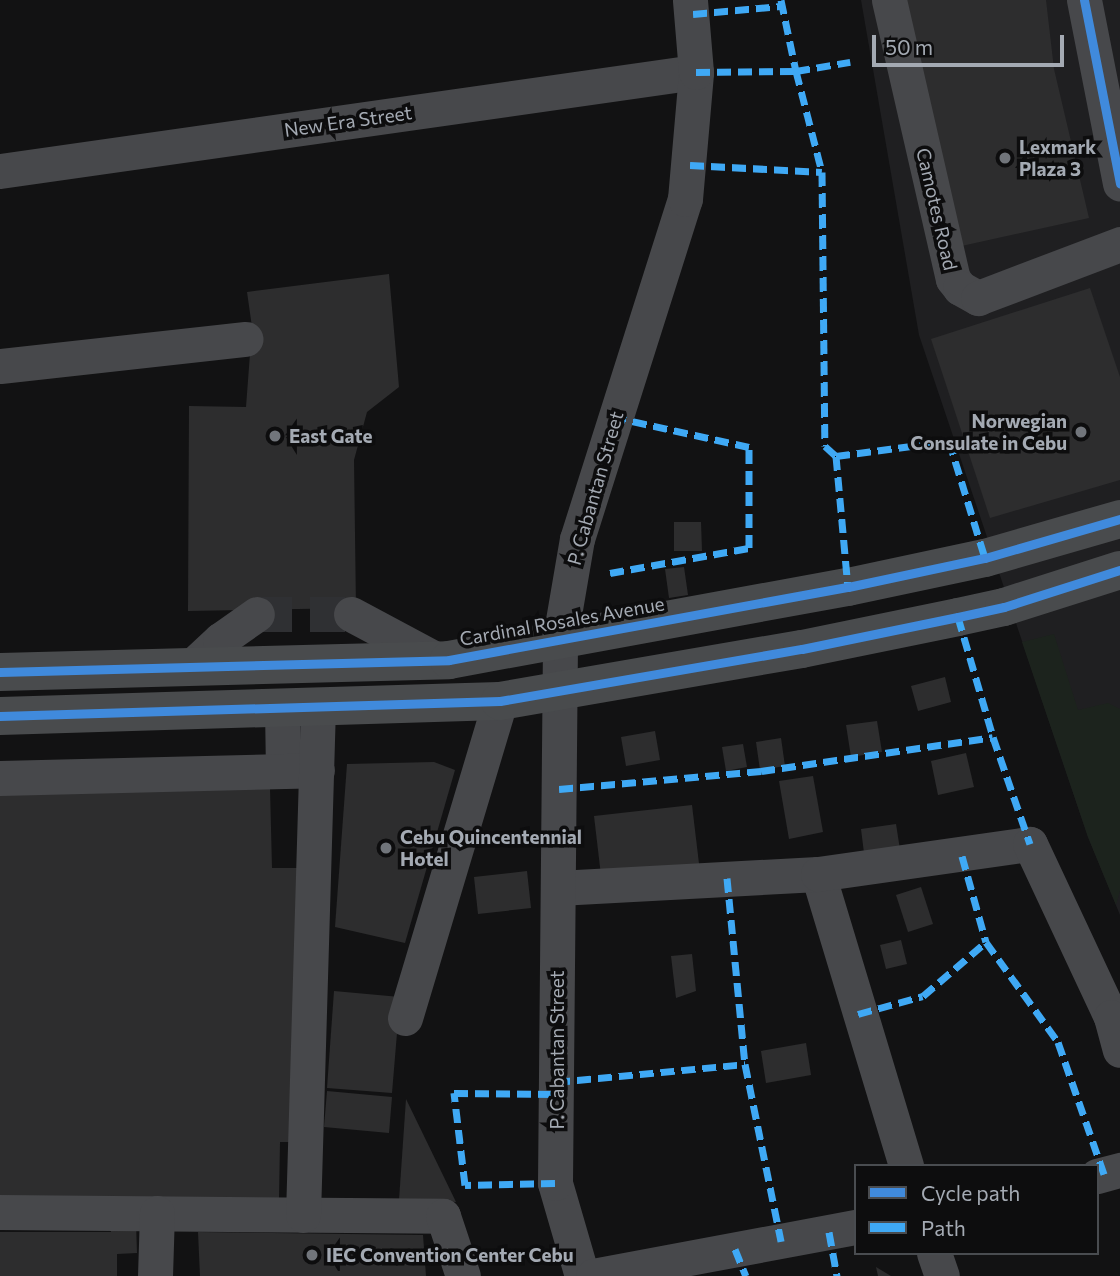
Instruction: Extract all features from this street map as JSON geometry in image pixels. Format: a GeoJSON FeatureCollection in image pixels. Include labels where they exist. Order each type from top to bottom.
{"type":"FeatureCollection","features":[{"type":"Feature","properties":{"kind":"main road","name":"Cardinal Rosales Avenue"},"geometry":{"type":"LineString","coordinates":[[0,672],[436,660],[848,587],[985,558],[1120,519]]}},
{"type":"Feature","properties":{"kind":"main road"},"geometry":{"type":"LineString","coordinates":[[0,716],[500,701],[802,649],[945,620],[1004,607],[1120,570]]}},
{"type":"Feature","properties":{"kind":"street","name":"P. Cabantan Street"},"geometry":{"type":"LineString","coordinates":[[582,1276],[555,1184],[557,690],[560,638],[578,539],[685,199],[696,72],[690,0]]}},
{"type":"Feature","properties":{"kind":"street","name":"Camotes Road"},"geometry":{"type":"LineString","coordinates":[[889,0],[953,279],[960,288],[978,298],[1120,244]]}},
{"type":"Feature","properties":{"kind":"street"},"geometry":{"type":"LineString","coordinates":[[1084,0],[1120,183]]}},
{"type":"Feature","properties":{"kind":"street","name":"New Era Street"},"geometry":{"type":"LineString","coordinates":[[0,171],[696,72]]}},
{"type":"Feature","properties":{"kind":"street"},"geometry":{"type":"LineString","coordinates":[[0,366],[246,339]]}},
{"type":"Feature","properties":{"kind":"street"},"geometry":{"type":"LineString","coordinates":[[191,667],[220,640],[257,614]]}},
{"type":"Feature","properties":{"kind":"street"},"geometry":{"type":"LineString","coordinates":[[351,614],[436,660]]}},
{"type":"Feature","properties":{"kind":"street"},"geometry":{"type":"LineString","coordinates":[[405,1018],[500,701]]}},
{"type":"Feature","properties":{"kind":"street"},"geometry":{"type":"LineString","coordinates":[[300,708],[303,1215]]}},
{"type":"Feature","properties":{"kind":"street"},"geometry":{"type":"LineString","coordinates":[[0,778],[300,771]]}},
{"type":"Feature","properties":{"kind":"street"},"geometry":{"type":"LineString","coordinates":[[558,888],[818,874],[1030,844],[1111,1017],[1120,1050]]}},
{"type":"Feature","properties":{"kind":"street"},"geometry":{"type":"LineString","coordinates":[[818,874],[905,1164]]}},
{"type":"Feature","properties":{"kind":"street"},"geometry":{"type":"LineString","coordinates":[[1099,1175],[1120,1170]]}},
{"type":"Feature","properties":{"kind":"street"},"geometry":{"type":"LineString","coordinates":[[0,1212],[443,1216],[463,1276]]}},
{"type":"Feature","properties":{"kind":"street"},"geometry":{"type":"LineString","coordinates":[[155,1276],[157,1213]]}},
{"type":"Feature","properties":{"kind":"street"},"geometry":{"type":"LineString","coordinates":[[593,1276],[854,1227]]}},
{"type":"Feature","properties":{"kind":"street"},"geometry":{"type":"LineString","coordinates":[[935,1255],[942,1276]]}},
{"type":"Feature","properties":{"kind":"shaded area"},"geometry":{"type":"Polygon","coordinates":[[[861,0],[1120,0],[1120,915],[1088,837],[919,335],[861,0]]]}},
{"type":"Feature","properties":{"kind":"shaded area"},"geometry":{"type":"Polygon","coordinates":[[[1054,634],[1078,710],[1108,703],[1120,709],[1120,891],[1116,905],[1088,837],[1022,642],[1054,634]]]}},
{"type":"Feature","properties":{"kind":"building","name":"Lexmark Plaza 3"},"geometry":{"type":"Polygon","coordinates":[[[897,0],[1046,0],[1054,69],[1089,218],[957,247],[897,0]]]}},
{"type":"Feature","properties":{"kind":"building","name":"East Gate"},"geometry":{"type":"Polygon","coordinates":[[[389,274],[399,387],[367,412],[354,460],[356,608],[188,611],[189,406],[246,407],[252,327],[247,292],[389,274]]]}},
{"type":"Feature","properties":{"kind":"building"},"geometry":{"type":"Polygon","coordinates":[[[1090,288],[1120,377],[1120,480],[990,518],[931,339],[1090,288]]]}},
{"type":"Feature","properties":{"kind":"building"},"geometry":{"type":"Polygon","coordinates":[[[674,522],[701,522],[702,551],[674,551],[674,522]]]}},
{"type":"Feature","properties":{"kind":"building"},"geometry":{"type":"Polygon","coordinates":[[[684,567],[688,595],[669,598],[665,569],[684,567]]]}},
{"type":"Feature","properties":{"kind":"building"},"geometry":{"type":"Polygon","coordinates":[[[945,677],[951,702],[918,711],[911,686],[945,677]]]}},
{"type":"Feature","properties":{"kind":"building"},"geometry":{"type":"Polygon","coordinates":[[[877,721],[882,752],[851,757],[846,725],[877,721]]]}},
{"type":"Feature","properties":{"kind":"building"},"geometry":{"type":"Polygon","coordinates":[[[655,731],[660,760],[626,766],[621,737],[655,731]]]}},
{"type":"Feature","properties":{"kind":"building"},"geometry":{"type":"Polygon","coordinates":[[[781,738],[785,766],[760,770],[756,742],[781,738]]]}},
{"type":"Feature","properties":{"kind":"building"},"geometry":{"type":"Polygon","coordinates":[[[743,744],[747,767],[726,771],[722,747],[743,744]]]}},
{"type":"Feature","properties":{"kind":"building"},"geometry":{"type":"Polygon","coordinates":[[[966,753],[974,787],[938,795],[931,761],[966,753]]]}},
{"type":"Feature","properties":{"kind":"building","name":"Cebu Quincentennial Hotel"},"geometry":{"type":"Polygon","coordinates":[[[434,762],[455,770],[405,943],[335,927],[347,764],[434,762]]]}},
{"type":"Feature","properties":{"kind":"building"},"geometry":{"type":"Polygon","coordinates":[[[813,776],[823,832],[789,839],[779,781],[813,776]]]}},
{"type":"Feature","properties":{"kind":"building"},"geometry":{"type":"Polygon","coordinates":[[[270,788],[272,868],[302,868],[294,1142],[280,1142],[279,1199],[0,1197],[0,793],[270,788]]]}},
{"type":"Feature","properties":{"kind":"building"},"geometry":{"type":"Polygon","coordinates":[[[692,805],[700,872],[602,884],[594,816],[692,805]]]}},
{"type":"Feature","properties":{"kind":"building"},"geometry":{"type":"Polygon","coordinates":[[[896,824],[901,856],[865,861],[861,829],[896,824]]]}},
{"type":"Feature","properties":{"kind":"building"},"geometry":{"type":"Polygon","coordinates":[[[527,871],[531,908],[478,914],[474,877],[527,871]]]}},
{"type":"Feature","properties":{"kind":"building"},"geometry":{"type":"Polygon","coordinates":[[[921,887],[933,924],[908,932],[896,895],[921,887]]]}},
{"type":"Feature","properties":{"kind":"building"},"geometry":{"type":"Polygon","coordinates":[[[901,940],[907,964],[886,969],[880,945],[901,940]]]}},
{"type":"Feature","properties":{"kind":"building"},"geometry":{"type":"Polygon","coordinates":[[[692,954],[696,991],[676,998],[671,956],[692,954]]]}},
{"type":"Feature","properties":{"kind":"building"},"geometry":{"type":"Polygon","coordinates":[[[334,991],[400,997],[392,1093],[327,1088],[334,991]]]}},
{"type":"Feature","properties":{"kind":"building"},"geometry":{"type":"Polygon","coordinates":[[[806,1043],[811,1075],[766,1083],[761,1051],[806,1043]]]}},
{"type":"Feature","properties":{"kind":"building"},"geometry":{"type":"Polygon","coordinates":[[[327,1091],[392,1097],[389,1133],[324,1127],[327,1091]]]}},
{"type":"Feature","properties":{"kind":"building"},"geometry":{"type":"Polygon","coordinates":[[[406,1099],[456,1202],[399,1200],[406,1099]]]}},
{"type":"Feature","properties":{"kind":"building"},"geometry":{"type":"Polygon","coordinates":[[[110,1222],[136,1222],[137,1253],[117,1254],[117,1276],[0,1276],[0,1232],[111,1232],[110,1222]]]}},
{"type":"Feature","properties":{"kind":"building","name":"IEC Convention Center Cebu"},"geometry":{"type":"Polygon","coordinates":[[[198,1232],[423,1235],[426,1276],[200,1276],[198,1232]]]}},
{"type":"Feature","properties":{"kind":"building"},"geometry":{"type":"Polygon","coordinates":[[[876,1267],[891,1276],[878,1276],[876,1267]]]}},
{"type":"Feature","properties":{"kind":"tunnel"},"geometry":{"type":"LineString","coordinates":[[257,614],[351,614]]}},
{"type":"Feature","properties":{"kind":"marked path"},"geometry":{"type":"LineString","coordinates":[[781,0],[796,71],[850,62]]}},
{"type":"Feature","properties":{"kind":"marked path"},"geometry":{"type":"LineString","coordinates":[[693,14],[781,6]]}},
{"type":"Feature","properties":{"kind":"marked path"},"geometry":{"type":"LineString","coordinates":[[696,72],[796,71],[822,172]]}},
{"type":"Feature","properties":{"kind":"marked path"},"geometry":{"type":"LineString","coordinates":[[690,165],[822,172],[825,446],[836,456],[949,441],[985,558]]}},
{"type":"Feature","properties":{"kind":"marked path"},"geometry":{"type":"LineString","coordinates":[[610,573],[749,548],[749,447],[614,417]]}},
{"type":"Feature","properties":{"kind":"marked path"},"geometry":{"type":"LineString","coordinates":[[836,456],[848,587]]}},
{"type":"Feature","properties":{"kind":"marked path"},"geometry":{"type":"LineString","coordinates":[[958,617],[993,737],[1030,844]]}},
{"type":"Feature","properties":{"kind":"marked path"},"geometry":{"type":"LineString","coordinates":[[559,789],[761,771],[993,737]]}},
{"type":"Feature","properties":{"kind":"marked path"},"geometry":{"type":"LineString","coordinates":[[962,856],[986,942],[1058,1042],[1104,1174]]}},
{"type":"Feature","properties":{"kind":"marked path"},"geometry":{"type":"LineString","coordinates":[[727,878],[745,1064],[781,1241]]}},
{"type":"Feature","properties":{"kind":"marked path"},"geometry":{"type":"LineString","coordinates":[[858,1014],[923,996],[986,942]]}},
{"type":"Feature","properties":{"kind":"marked path"},"geometry":{"type":"LineString","coordinates":[[556,1082],[745,1064]]}},
{"type":"Feature","properties":{"kind":"marked path"},"geometry":{"type":"LineString","coordinates":[[555,1183],[465,1185],[454,1093],[556,1094]]}},
{"type":"Feature","properties":{"kind":"marked path"},"geometry":{"type":"LineString","coordinates":[[829,1232],[837,1276]]}},
{"type":"Feature","properties":{"kind":"marked path"},"geometry":{"type":"LineString","coordinates":[[735,1249],[746,1276]]}},
{"type":"Feature","properties":{"kind":"cycle path"},"geometry":{"type":"LineString","coordinates":[[1084,0],[1120,183]]}},
{"type":"Feature","properties":{"kind":"cycle path"},"geometry":{"type":"LineString","coordinates":[[0,672],[449,660],[848,587],[985,558],[1120,519]]}},
{"type":"Feature","properties":{"kind":"cycle path"},"geometry":{"type":"LineString","coordinates":[[0,716],[500,701],[802,649],[958,617],[1004,607],[1120,570]]}},
{"type":"Feature","properties":{"kind":"place","name":"Lexmark Plaza 3"},"geometry":{"type":"Point","coordinates":[1005,158]}},
{"type":"Feature","properties":{"kind":"place","name":"Norwegian Consulate in Cebu"},"geometry":{"type":"Point","coordinates":[1081,432]}},
{"type":"Feature","properties":{"kind":"place","name":"East Gate"},"geometry":{"type":"Point","coordinates":[275,436]}},
{"type":"Feature","properties":{"kind":"place","name":"Cebu Quincentennial Hotel"},"geometry":{"type":"Point","coordinates":[386,848]}},
{"type":"Feature","properties":{"kind":"place","name":"IEC Convention Center Cebu"},"geometry":{"type":"Point","coordinates":[312,1255]}}]}
